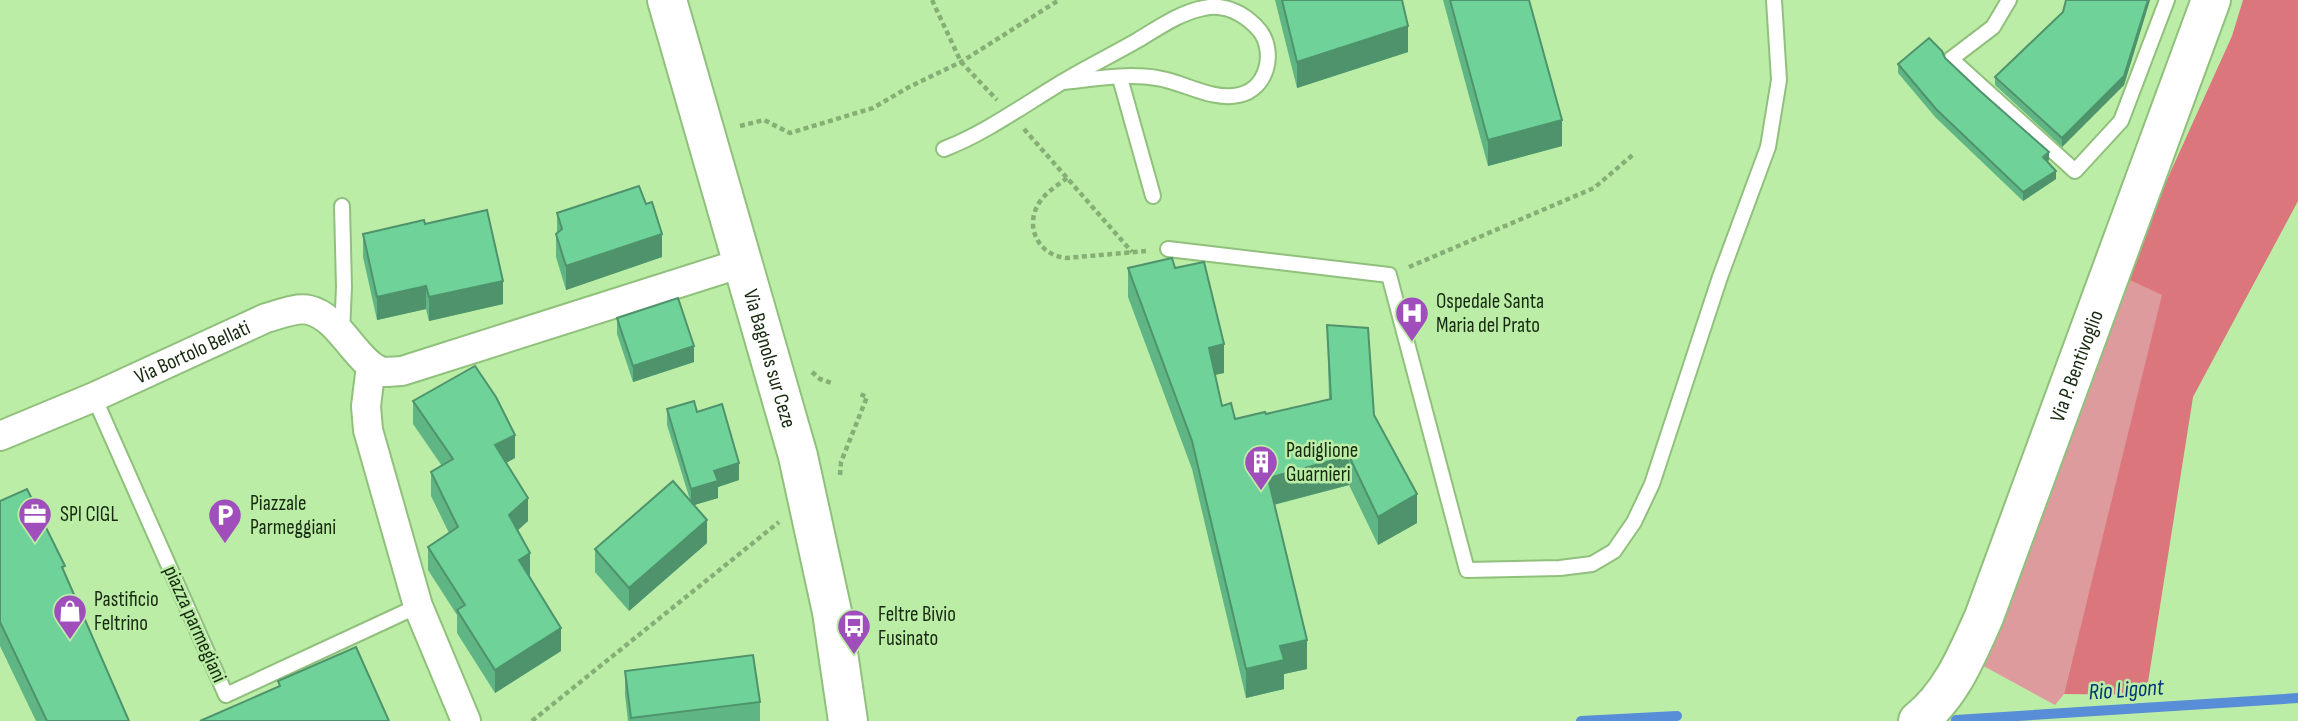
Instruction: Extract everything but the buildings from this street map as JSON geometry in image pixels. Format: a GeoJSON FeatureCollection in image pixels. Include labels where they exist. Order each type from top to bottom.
{"type":"FeatureCollection","features":[{"type":"Feature","properties":{"kind":"street","name":"Via Bagnols sur Ceze"},"geometry":{"type":"LineString","coordinates":[[667,0],[798,457],[832,612],[848,721]]}},
{"type":"Feature","properties":{"kind":"street","name":"Via P. Bentivoglio"},"geometry":{"type":"LineString","coordinates":[[1920,720],[1940,700],[1954,680],[1984,617],[2211,0]]}},
{"type":"Feature","properties":{"kind":"street"},"geometry":{"type":"LineString","coordinates":[[466,721],[418,606],[368,430],[366,406],[371,366],[383,372],[419,367],[742,263]]}},
{"type":"Feature","properties":{"kind":"street","name":"Via Bortolo Bellati"},"geometry":{"type":"LineString","coordinates":[[0,436],[94,397],[266,318],[290,312],[309,310],[329,321],[371,366]]}},
{"type":"Feature","properties":{"kind":"lane"},"geometry":{"type":"LineString","coordinates":[[1168,250],[1389,275],[1467,570],[1560,568],[1592,564],[1614,551],[1634,522],[1652,484],[1720,277],[1768,147],[1779,80],[1774,0]]}},
{"type":"Feature","properties":{"kind":"lane"},"geometry":{"type":"LineString","coordinates":[[2009,0],[1993,27],[1951,59],[2075,171],[2121,121],[2167,0]]}},
{"type":"Feature","properties":{"kind":"lane"},"geometry":{"type":"LineString","coordinates":[[944,149],[968,139],[1062,82],[1178,17],[1204,8],[1227,8],[1240,14],[1261,33],[1266,44],[1268,61],[1264,76],[1258,86],[1238,96],[1211,94],[1155,77],[1062,82]]}},
{"type":"Feature","properties":{"kind":"lane"},"geometry":{"type":"LineString","coordinates":[[1120,78],[1153,196]]}},
{"type":"Feature","properties":{"kind":"lane"},"geometry":{"type":"LineString","coordinates":[[342,206],[342,333]]}},
{"type":"Feature","properties":{"kind":"lane","name":"piazza parmegiani"},"geometry":{"type":"LineString","coordinates":[[94,397],[226,695],[418,606]]}},
{"type":"Feature","properties":{"kind":"path"},"geometry":{"type":"LineString","coordinates":[[739,127],[764,120],[790,133],[873,108],[961,62],[1059,0]]}},
{"type":"Feature","properties":{"kind":"path"},"geometry":{"type":"LineString","coordinates":[[1389,275],[1594,188],[1635,153]]}},
{"type":"Feature","properties":{"kind":"path"},"geometry":{"type":"LineString","coordinates":[[1067,178],[1049,192],[1036,209],[1033,230],[1036,239],[1048,253],[1066,258],[1168,250]]}},
{"type":"Feature","properties":{"kind":"path"},"geometry":{"type":"LineString","coordinates":[[841,488],[841,462],[867,397],[860,394]]}},
{"type":"Feature","properties":{"kind":"path"},"geometry":{"type":"LineString","coordinates":[[532,721],[766,531],[786,518]]}},
{"type":"Feature","properties":{"kind":"shaded area"},"geometry":{"type":"Polygon","coordinates":[[[2243,0],[2298,0],[2298,201],[2193,397],[2146,695],[2064,694],[2162,295],[2123,277],[2232,36],[2243,0]]]}},
{"type":"Feature","properties":{"kind":"shaded area"},"geometry":{"type":"Polygon","coordinates":[[[2123,277],[2163,295],[2064,694],[2055,705],[1976,662],[2123,277]]]}},
{"type":"Feature","properties":{"kind":"waterway","name":"Rio Ligont"},"geometry":{"type":"LineString","coordinates":[[1956,720],[2298,698]]}},
{"type":"Feature","properties":{"kind":"waterway","name":"Rio Ligont"},"geometry":{"type":"LineString","coordinates":[[1581,721],[1677,716]]}},
{"type":"Feature","properties":{"kind":"place","name":"Ospedale Santa Maria del Prato"},"geometry":{"type":"Point","coordinates":[1412,343]}},
{"type":"Feature","properties":{"kind":"place","name":"Padiglione Guarnieri"},"geometry":{"type":"Point","coordinates":[1261,492]}},
{"type":"Feature","properties":{"kind":"place","name":"SPI CIGL"},"geometry":{"type":"Point","coordinates":[35,544]}},
{"type":"Feature","properties":{"kind":"place","name":"Piazzale Parmeggiani"},"geometry":{"type":"Point","coordinates":[225,545]}},
{"type":"Feature","properties":{"kind":"place","name":"Pastificio Feltrino"},"geometry":{"type":"Point","coordinates":[70,641]}},
{"type":"Feature","properties":{"kind":"place","name":"Feltre Bivio Fusinato"},"geometry":{"type":"Point","coordinates":[854,656]}}]}
